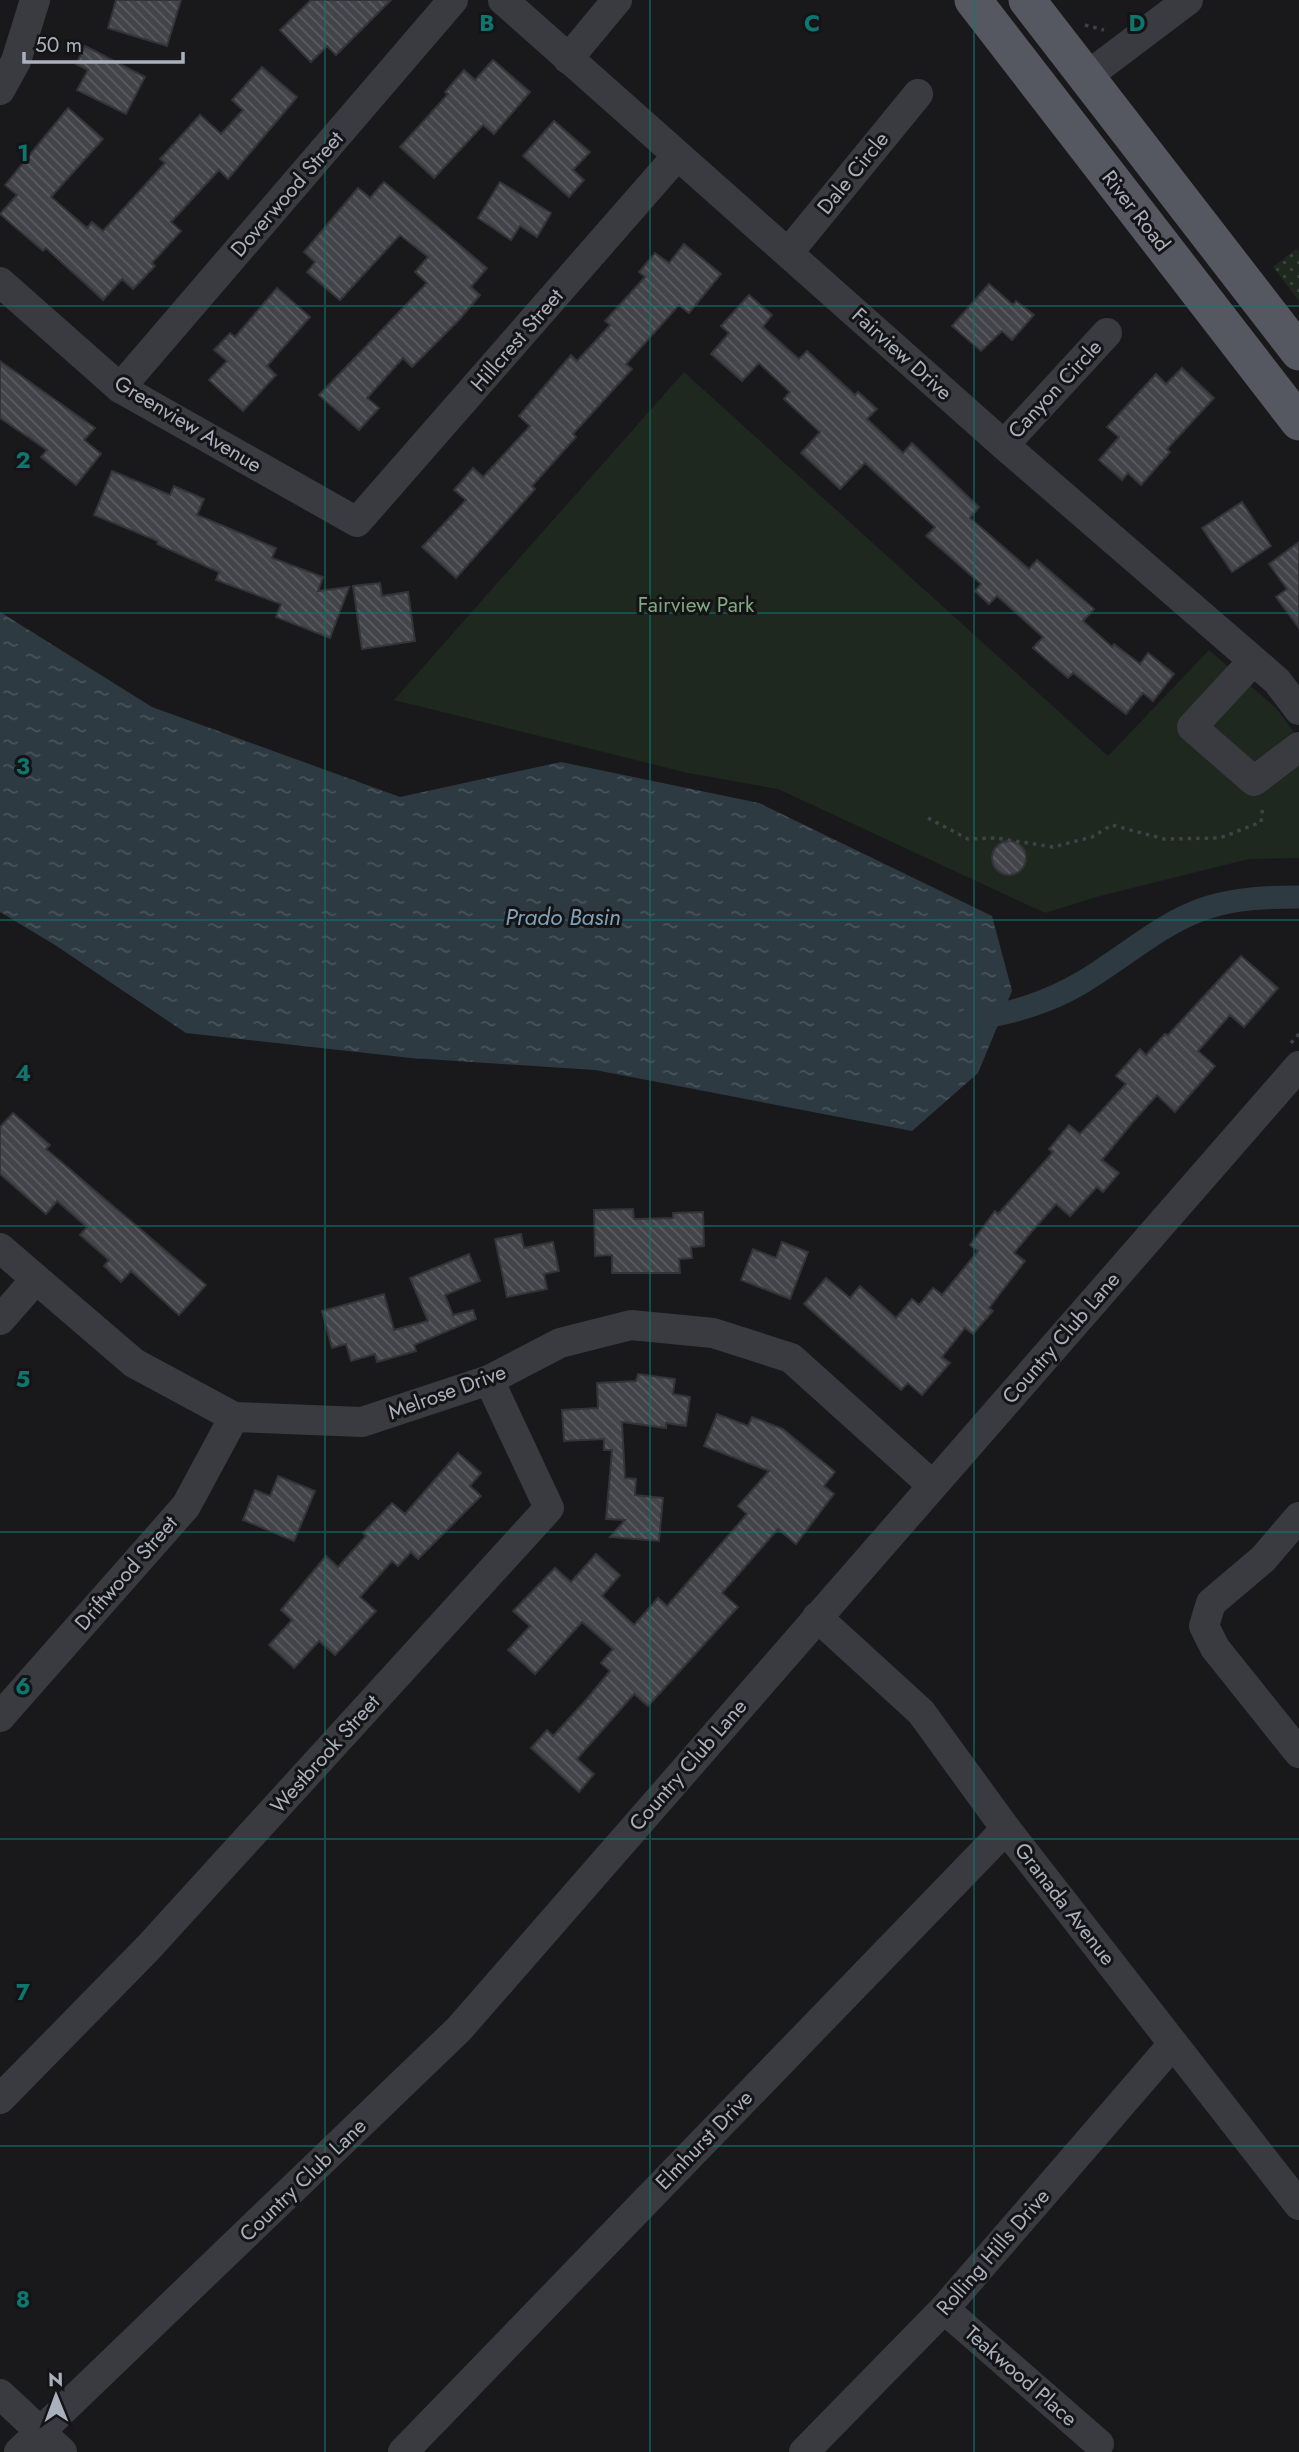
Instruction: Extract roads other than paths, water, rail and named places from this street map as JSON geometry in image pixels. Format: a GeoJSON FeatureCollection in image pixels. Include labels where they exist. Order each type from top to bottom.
{"type":"FeatureCollection","features":[{"type":"Feature","properties":{"kind":"main road","name":"River Road"},"geometry":{"type":"LineString","coordinates":[[973,0],[1299,422]]}},
{"type":"Feature","properties":{"kind":"main road","name":"River Road"},"geometry":{"type":"LineString","coordinates":[[1027,0],[1299,352]]}},
{"type":"Feature","properties":{"kind":"street"},"geometry":{"type":"LineString","coordinates":[[0,90],[16,61],[35,0]]}},
{"type":"Feature","properties":{"kind":"street","name":"Doverwood Street"},"geometry":{"type":"LineString","coordinates":[[120,388],[453,0]]}},
{"type":"Feature","properties":{"kind":"street","name":"Fairview Drive"},"geometry":{"type":"LineString","coordinates":[[503,0],[676,157],[1277,681],[1299,710]]}},
{"type":"Feature","properties":{"kind":"street"},"geometry":{"type":"LineString","coordinates":[[568,60],[617,0]]}},
{"type":"Feature","properties":{"kind":"street"},"geometry":{"type":"LineString","coordinates":[[1086,77],[1188,0]]}},
{"type":"Feature","properties":{"kind":"street","name":"Dale Circle"},"geometry":{"type":"LineString","coordinates":[[788,253],[918,94]]}},
{"type":"Feature","properties":{"kind":"street","name":"Hillcrest Street"},"geometry":{"type":"LineString","coordinates":[[357,522],[676,157]]}},
{"type":"Feature","properties":{"kind":"street","name":"Greenview Avenue"},"geometry":{"type":"LineString","coordinates":[[0,282],[120,388],[357,522]]}},
{"type":"Feature","properties":{"kind":"street","name":"Canyon Circle"},"geometry":{"type":"LineString","coordinates":[[1004,445],[1107,332]]}},
{"type":"Feature","properties":{"kind":"street"},"geometry":{"type":"LineString","coordinates":[[1253,661],[1192,727],[1254,781],[1299,747]]}},
{"type":"Feature","properties":{"kind":"street","name":"Country Club Lane"},"geometry":{"type":"LineString","coordinates":[[19,2452],[53,2442],[459,2029],[1299,1066]]}},
{"type":"Feature","properties":{"kind":"street","name":"Melrose Drive"},"geometry":{"type":"LineString","coordinates":[[0,1248],[134,1363],[234,1417],[362,1422],[489,1380],[560,1343],[631,1325],[713,1332],[791,1358],[932,1485]]}},
{"type":"Feature","properties":{"kind":"street"},"geometry":{"type":"LineString","coordinates":[[0,1320],[35,1280]]}},
{"type":"Feature","properties":{"kind":"street","name":"Westbrook Street"},"geometry":{"type":"LineString","coordinates":[[0,2099],[158,1938],[549,1508],[489,1380]]}},
{"type":"Feature","properties":{"kind":"street","name":"Driftwood Street"},"geometry":{"type":"LineString","coordinates":[[0,1717],[186,1506],[234,1417]]}},
{"type":"Feature","properties":{"kind":"street"},"geometry":{"type":"LineString","coordinates":[[1299,1517],[1263,1559],[1211,1603],[1204,1626],[1215,1648],[1299,1754]]}},
{"type":"Feature","properties":{"kind":"street","name":"Granada Avenue"},"geometry":{"type":"LineString","coordinates":[[817,1617],[920,1712],[1006,1829],[1299,2205]]}},
{"type":"Feature","properties":{"kind":"street","name":"Elmhurst Drive"},"geometry":{"type":"LineString","coordinates":[[403,2452],[1006,1829]]}},
{"type":"Feature","properties":{"kind":"street","name":"Rolling Hills Drive"},"geometry":{"type":"LineString","coordinates":[[804,2452],[944,2309],[1173,2044]]}},
{"type":"Feature","properties":{"kind":"street","name":"Teakwood Place"},"geometry":{"type":"LineString","coordinates":[[944,2309],[1099,2444]]}},
{"type":"Feature","properties":{"kind":"street"},"geometry":{"type":"LineString","coordinates":[[0,2394],[53,2442]]}},
{"type":"Feature","properties":{"kind":"water","name":"Prado Basin"},"geometry":{"type":"Polygon","coordinates":[[[0,612],[152,707],[400,797],[561,762],[759,803],[992,916],[1012,991],[978,1073],[912,1131],[595,1070],[411,1058],[186,1033],[55,945],[0,912],[0,612]]]}},
{"type":"Feature","properties":{"kind":"waterway"},"geometry":{"type":"LineString","coordinates":[[971,1019],[1014,1011],[1056,996],[1081,983],[1175,922],[1209,907],[1242,900],[1299,897]]}},
{"type":"Feature","properties":{"kind":"park label","name":"Fairview Park"},"geometry":{"type":"Point","coordinates":[696,605]}}]}
